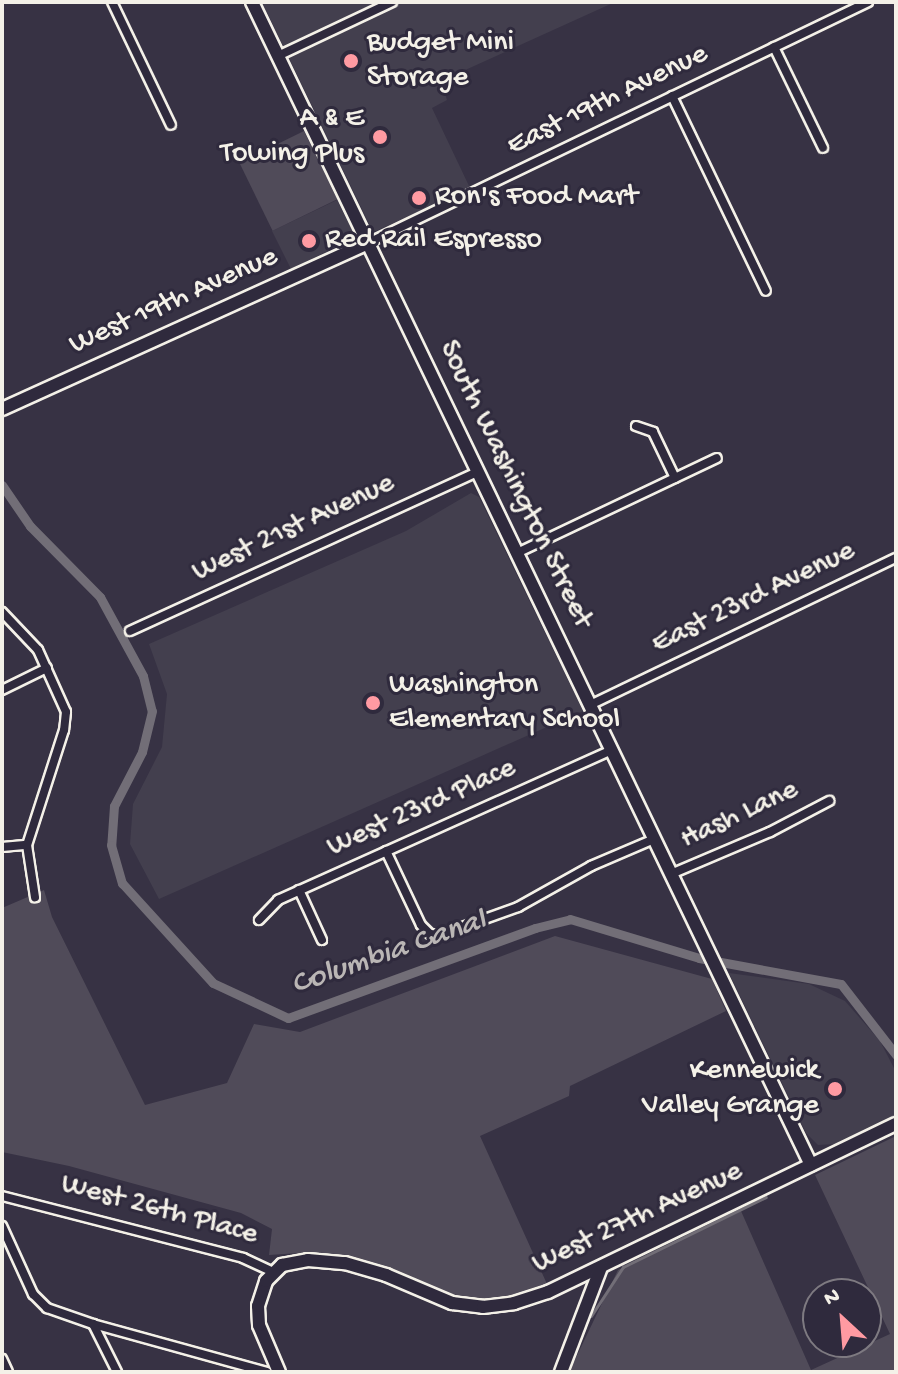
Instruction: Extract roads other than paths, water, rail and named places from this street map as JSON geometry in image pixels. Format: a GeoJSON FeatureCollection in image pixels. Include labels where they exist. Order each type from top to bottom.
{"type":"FeatureCollection","features":[{"type":"Feature","properties":{"kind":"main road","name":"South Washington Street"},"geometry":{"type":"LineString","coordinates":[[252,2],[811,1165]]}},
{"type":"Feature","properties":{"kind":"main road","name":"West 19th Avenue"},"geometry":{"type":"LineString","coordinates":[[2,409],[368,243]]}},
{"type":"Feature","properties":{"kind":"main road","name":"West 27th Avenue"},"geometry":{"type":"LineString","coordinates":[[483,1307],[534,1297],[896,1124]]}},
{"type":"Feature","properties":{"kind":"main road","name":"West 26th Place"},"geometry":{"type":"LineString","coordinates":[[273,1272],[298,1261],[345,1263],[386,1275],[438,1299],[483,1307]]}},
{"type":"Feature","properties":{"kind":"main road"},"geometry":{"type":"LineString","coordinates":[[561,1372],[601,1267]]}},
{"type":"Feature","properties":{"kind":"main road"},"geometry":{"type":"LineString","coordinates":[[273,1272],[262,1289],[258,1317],[279,1372]]}},
{"type":"Feature","properties":{"kind":"street"},"geometry":{"type":"LineString","coordinates":[[112,2],[171,125]]}},
{"type":"Feature","properties":{"kind":"street"},"geometry":{"type":"LineString","coordinates":[[278,56],[392,2]]}},
{"type":"Feature","properties":{"kind":"street","name":"East 19th Avenue"},"geometry":{"type":"LineString","coordinates":[[368,243],[868,2]]}},
{"type":"Feature","properties":{"kind":"street"},"geometry":{"type":"LineString","coordinates":[[774,47],[823,148]]}},
{"type":"Feature","properties":{"kind":"street"},"geometry":{"type":"LineString","coordinates":[[672,96],[766,291]]}},
{"type":"Feature","properties":{"kind":"street"},"geometry":{"type":"LineString","coordinates":[[636,426],[653,432],[675,478]]}},
{"type":"Feature","properties":{"kind":"street"},"geometry":{"type":"LineString","coordinates":[[517,553],[717,458]]}},
{"type":"Feature","properties":{"kind":"street","name":"West 21st Avenue"},"geometry":{"type":"LineString","coordinates":[[130,631],[478,472]]}},
{"type":"Feature","properties":{"kind":"street","name":"East 23rd Avenue"},"geometry":{"type":"LineString","coordinates":[[590,705],[896,558]]}},
{"type":"Feature","properties":{"kind":"street"},"geometry":{"type":"LineString","coordinates":[[2,612],[38,650],[63,700],[66,721],[27,845],[35,897]]}},
{"type":"Feature","properties":{"kind":"street"},"geometry":{"type":"LineString","coordinates":[[2,690],[47,668]]}},
{"type":"Feature","properties":{"kind":"street","name":"West 23rd Place"},"geometry":{"type":"LineString","coordinates":[[259,920],[270,905],[299,890],[611,750]]}},
{"type":"Feature","properties":{"kind":"street","name":"Hash Lane"},"geometry":{"type":"LineString","coordinates":[[671,874],[770,832],[829,801]]}},
{"type":"Feature","properties":{"kind":"street"},"geometry":{"type":"LineString","coordinates":[[386,851],[421,925],[430,934],[454,931],[518,907],[591,866],[654,839]]}},
{"type":"Feature","properties":{"kind":"street"},"geometry":{"type":"LineString","coordinates":[[2,847],[27,845]]}},
{"type":"Feature","properties":{"kind":"street"},"geometry":{"type":"LineString","coordinates":[[299,890],[322,940]]}},
{"type":"Feature","properties":{"kind":"street","name":"West 26th Place"},"geometry":{"type":"LineString","coordinates":[[2,1196],[243,1258],[273,1272]]}},
{"type":"Feature","properties":{"kind":"street"},"geometry":{"type":"LineString","coordinates":[[2,1226],[33,1294],[58,1313],[267,1372]]}},
{"type":"Feature","properties":{"kind":"street"},"geometry":{"type":"LineString","coordinates":[[93,1324],[117,1372]]}},
{"type":"Feature","properties":{"kind":"street"},"geometry":{"type":"LineString","coordinates":[[2,1359],[8,1372]]}},
{"type":"Feature","properties":{"kind":"waterway","name":"Columbia Canal"},"geometry":{"type":"LineString","coordinates":[[2,485],[30,526],[100,597],[143,676],[152,711],[142,752],[114,806],[111,845],[122,883],[213,983],[288,1018],[535,928],[570,919],[699,958],[841,984],[896,1055]]}},
{"type":"Feature","properties":{"kind":"waterway"},"geometry":{"type":"LineString","coordinates":[[591,1316],[623,1267],[766,1197]]}},
{"type":"Feature","properties":{"kind":"place","name":"Budget Mini Storage"},"geometry":{"type":"Point","coordinates":[351,61]}},
{"type":"Feature","properties":{"kind":"place","name":"A & E Towing Plus"},"geometry":{"type":"Point","coordinates":[380,137]}},
{"type":"Feature","properties":{"kind":"place","name":"Ron's Food Mart"},"geometry":{"type":"Point","coordinates":[419,198]}},
{"type":"Feature","properties":{"kind":"place","name":"Red Rail Espresso"},"geometry":{"type":"Point","coordinates":[309,241]}},
{"type":"Feature","properties":{"kind":"place","name":"Washington Elementary School"},"geometry":{"type":"Point","coordinates":[373,703]}},
{"type":"Feature","properties":{"kind":"place","name":"Kennewick Valley Grange"},"geometry":{"type":"Point","coordinates":[835,1089]}}]}
